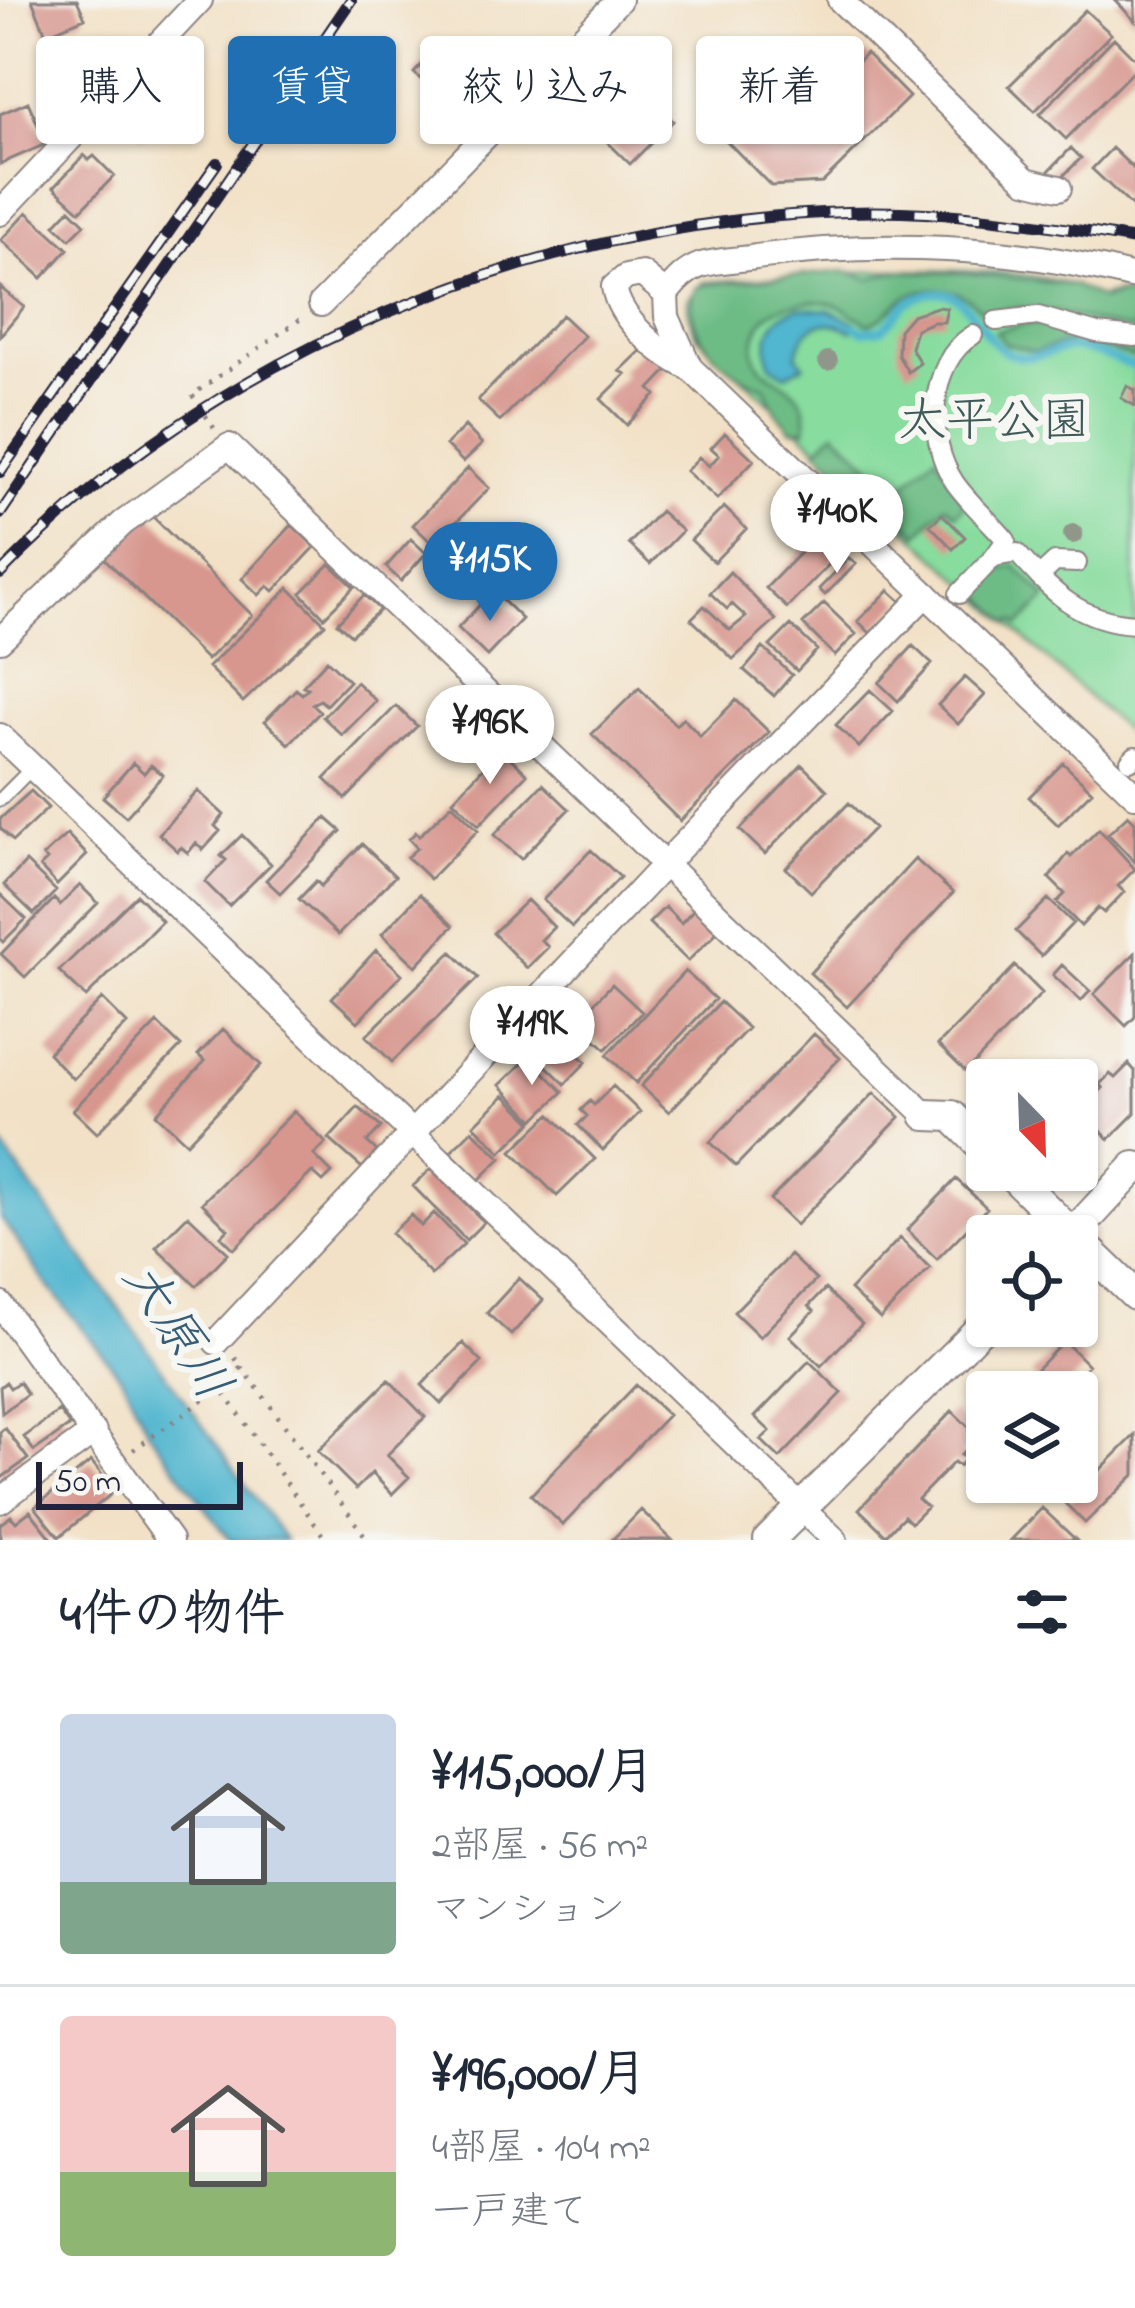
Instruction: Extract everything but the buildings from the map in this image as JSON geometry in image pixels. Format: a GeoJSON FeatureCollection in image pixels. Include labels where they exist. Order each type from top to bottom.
{"type":"FeatureCollection","features":[{"type":"Feature","properties":{"kind":"street"},"geometry":{"type":"LineString","coordinates":[[0,213],[200,0]]}},
{"type":"Feature","properties":{"kind":"street"},"geometry":{"type":"LineString","coordinates":[[321,304],[619,0]]}},
{"type":"Feature","properties":{"kind":"street"},"geometry":{"type":"LineString","coordinates":[[840,0],[1026,180],[1059,188]]}},
{"type":"Feature","properties":{"kind":"street"},"geometry":{"type":"LineString","coordinates":[[1135,277],[1034,259],[889,247],[703,265],[626,277],[614,287],[616,303],[670,358],[690,368],[1135,795]]}},
{"type":"Feature","properties":{"kind":"street"},"geometry":{"type":"LineString","coordinates":[[690,368],[667,317],[666,294],[679,277],[703,265]]}},
{"type":"Feature","properties":{"kind":"street"},"geometry":{"type":"LineString","coordinates":[[642,274],[666,294]]}},
{"type":"Feature","properties":{"kind":"street"},"geometry":{"type":"LineString","coordinates":[[996,321],[1038,316],[1096,333],[1135,338]]}},
{"type":"Feature","properties":{"kind":"street"},"geometry":{"type":"LineString","coordinates":[[959,594],[1006,540],[952,479],[939,442],[935,408],[944,366],[960,343],[973,335]]}},
{"type":"Feature","properties":{"kind":"street"},"geometry":{"type":"LineString","coordinates":[[0,640],[123,523],[229,446],[926,1114],[952,1117],[966,1131]]}},
{"type":"Feature","properties":{"kind":"street"},"geometry":{"type":"LineString","coordinates":[[994,557],[1017,553],[1058,598],[1113,623],[1135,624]]}},
{"type":"Feature","properties":{"kind":"street"},"geometry":{"type":"LineString","coordinates":[[1039,577],[1055,562],[1077,563]]}},
{"type":"Feature","properties":{"kind":"street"},"geometry":{"type":"LineString","coordinates":[[225,1348],[416,1133],[926,594]]}},
{"type":"Feature","properties":{"kind":"street"},"geometry":{"type":"LineString","coordinates":[[0,736],[835,1540]]}},
{"type":"Feature","properties":{"kind":"street"},"geometry":{"type":"LineString","coordinates":[[1093,1215],[1135,1167]]}},
{"type":"Feature","properties":{"kind":"street"},"geometry":{"type":"LineString","coordinates":[[1028,1191],[1053,1215]]}},
{"type":"Feature","properties":{"kind":"street"},"geometry":{"type":"LineString","coordinates":[[1098,1259],[1135,1295]]}},
{"type":"Feature","properties":{"kind":"street"},"geometry":{"type":"LineString","coordinates":[[0,1304],[169,1539]]}},
{"type":"Feature","properties":{"kind":"street"},"geometry":{"type":"LineString","coordinates":[[769,1540],[966,1343]]}},
{"type":"Feature","properties":{"kind":"street"},"geometry":{"type":"LineString","coordinates":[[0,1502],[94,1432]]}},
{"type":"Feature","properties":{"kind":"lane"},"geometry":{"type":"LineString","coordinates":[[0,800],[33,767]]}},
{"type":"Feature","properties":{"kind":"path"},"geometry":{"type":"LineString","coordinates":[[229,446],[192,395],[321,304]]}},
{"type":"Feature","properties":{"kind":"path"},"geometry":{"type":"LineString","coordinates":[[326,1540],[199,1355],[225,1348],[368,1540]]}},
{"type":"Feature","properties":{"kind":"path"},"geometry":{"type":"LineString","coordinates":[[116,1463],[221,1388],[242,1367]]}},
{"type":"Feature","properties":{"kind":"green space","name":"太平公園"},"geometry":{"type":"Polygon","coordinates":[[[889,270],[1025,275],[1099,298],[1117,293],[1135,297],[1135,740],[696,335],[688,314],[688,299],[704,282],[889,270]]]}},
{"type":"Feature","properties":{"kind":"green space"},"geometry":{"type":"Polygon","coordinates":[[[846,271],[870,279],[893,271],[967,273],[1074,285],[1103,300],[1122,294],[1135,297],[1135,330],[1040,309],[1003,310],[985,316],[960,294],[939,289],[907,296],[868,324],[827,303],[786,306],[762,322],[754,348],[761,367],[792,389],[803,404],[806,429],[792,430],[776,412],[765,387],[722,362],[700,335],[692,304],[696,288],[846,271]]]}},
{"type":"Feature","properties":{"kind":"green space"},"geometry":{"type":"Polygon","coordinates":[[[1044,325],[1101,346],[1135,346],[1135,358],[1076,340],[1035,352],[1005,344],[996,331],[1044,325]]]}},
{"type":"Feature","properties":{"kind":"green space"},"geometry":{"type":"Polygon","coordinates":[[[835,431],[898,491],[936,454],[965,505],[956,514],[946,505],[918,534],[876,491],[860,490],[817,449],[835,431]]]}},
{"type":"Feature","properties":{"kind":"green space"},"geometry":{"type":"Polygon","coordinates":[[[1015,566],[1047,598],[1019,626],[1009,623],[978,592],[1002,569],[1015,566]]]}},
{"type":"Feature","properties":{"kind":"water"},"geometry":{"type":"Polygon","coordinates":[[[799,308],[829,310],[856,323],[851,331],[832,324],[816,325],[800,344],[797,355],[804,365],[786,375],[771,366],[768,338],[781,317],[799,308]]]}},
{"type":"Feature","properties":{"kind":"water"},"geometry":{"type":"Polygon","coordinates":[[[0,1143],[285,1540],[230,1540],[148,1431],[123,1379],[47,1285],[0,1217],[0,1143]]]}},
{"type":"Feature","properties":{"kind":"waterway"},"geometry":{"type":"LineString","coordinates":[[855,326],[863,331],[882,329],[907,303],[944,293],[968,309],[987,335],[1010,354],[1026,357],[1079,349],[1135,367]]}},
{"type":"Feature","properties":{"kind":"railway"},"geometry":{"type":"LineString","coordinates":[[0,514],[351,0]]}},
{"type":"Feature","properties":{"kind":"railway"},"geometry":{"type":"LineString","coordinates":[[0,472],[217,163]]}},
{"type":"Feature","properties":{"kind":"railway"},"geometry":{"type":"LineString","coordinates":[[0,574],[87,494],[181,424],[282,363],[388,312],[499,271],[613,241],[729,221],[847,212],[992,219],[1135,240]]}},
{"type":"Feature","properties":{"kind":"water label","name":"大原川"},"geometry":{"type":"Point","coordinates":[179,1329]}}]}
